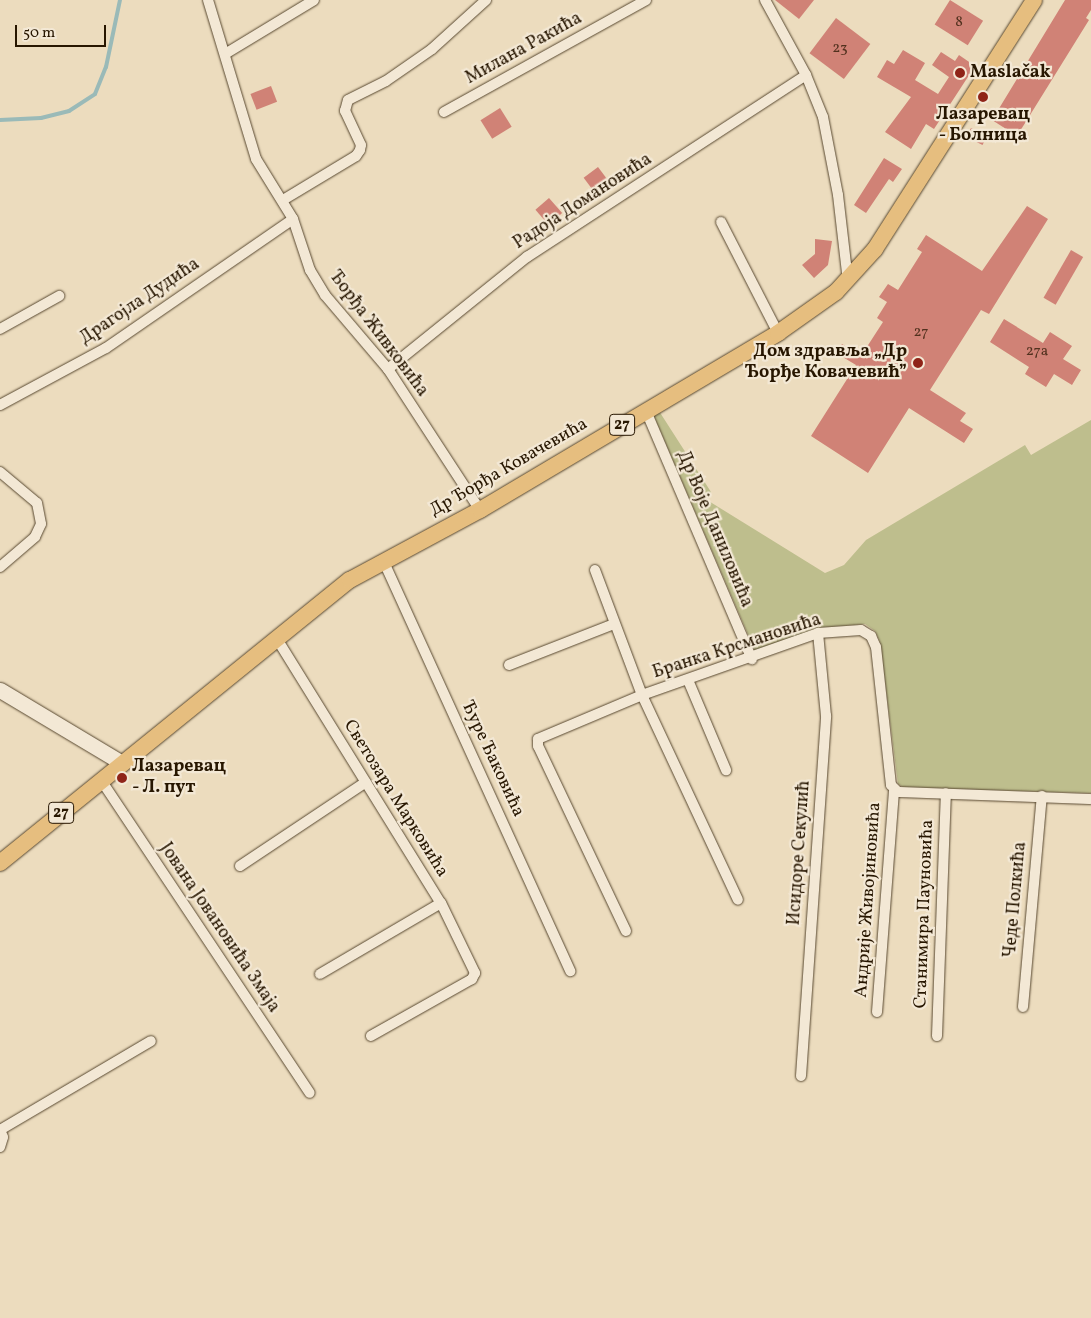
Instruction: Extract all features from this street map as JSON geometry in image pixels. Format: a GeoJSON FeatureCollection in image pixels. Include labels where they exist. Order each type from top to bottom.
{"type":"FeatureCollection","features":[{"type":"Feature","properties":{"kind":"main road","name":"Др Ђорђа Ковачевића"},"geometry":{"type":"LineString","coordinates":[[122,763],[350,580],[383,560],[480,510],[778,333],[809,313],[848,281],[875,249],[1034,0]]}},
{"type":"Feature","properties":{"kind":"main road","name":"27"},"geometry":{"type":"LineString","coordinates":[[0,863],[122,763]]}},
{"type":"Feature","properties":{"kind":"street","name":"Ђорђа Живковића"},"geometry":{"type":"LineString","coordinates":[[208,0],[256,159],[293,219],[310,270],[325,295],[388,369],[480,510]]}},
{"type":"Feature","properties":{"kind":"street"},"geometry":{"type":"LineString","coordinates":[[225,54],[314,0]]}},
{"type":"Feature","properties":{"kind":"street"},"geometry":{"type":"LineString","coordinates":[[283,200],[356,156],[360,150],[361,145],[345,111],[348,100],[386,81],[432,49],[486,0]]}},
{"type":"Feature","properties":{"kind":"street","name":"Милана Ракића"},"geometry":{"type":"LineString","coordinates":[[444,112],[646,0]]}},
{"type":"Feature","properties":{"kind":"street"},"geometry":{"type":"LineString","coordinates":[[765,0],[806,75],[823,117],[838,195],[848,281]]}},
{"type":"Feature","properties":{"kind":"street","name":"Радоја Домановића"},"geometry":{"type":"LineString","coordinates":[[388,369],[527,257],[806,75]]}},
{"type":"Feature","properties":{"kind":"street","name":"Драгојла Дудића"},"geometry":{"type":"LineString","coordinates":[[0,405],[106,348],[293,219]]}},
{"type":"Feature","properties":{"kind":"street"},"geometry":{"type":"LineString","coordinates":[[721,222],[778,333]]}},
{"type":"Feature","properties":{"kind":"street"},"geometry":{"type":"LineString","coordinates":[[0,329],[59,296]]}},
{"type":"Feature","properties":{"kind":"street","name":"Др Воје Даниловића"},"geometry":{"type":"LineString","coordinates":[[646,411],[752,659]]}},
{"type":"Feature","properties":{"kind":"street"},"geometry":{"type":"LineString","coordinates":[[0,472],[36,503],[41,524],[35,537],[0,567]]}},
{"type":"Feature","properties":{"kind":"street","name":"Ђуре Ђаковића"},"geometry":{"type":"LineString","coordinates":[[383,560],[570,970]]}},
{"type":"Feature","properties":{"kind":"street"},"geometry":{"type":"LineString","coordinates":[[595,570],[642,695],[738,900]]}},
{"type":"Feature","properties":{"kind":"street"},"geometry":{"type":"LineString","coordinates":[[509,664],[614,624]]}},
{"type":"Feature","properties":{"kind":"street","name":"Бранка Крсмановића"},"geometry":{"type":"LineString","coordinates":[[626,931],[538,746],[538,739],[642,695],[752,659],[818,633],[860,630],[871,636],[876,647],[890,785],[894,789]]}},
{"type":"Feature","properties":{"kind":"street","name":"Исидоре Секулић"},"geometry":{"type":"LineString","coordinates":[[801,1076],[826,716],[818,633]]}},
{"type":"Feature","properties":{"kind":"street","name":"Светозара Марковића"},"geometry":{"type":"LineString","coordinates":[[277,639],[441,903],[475,973],[472,980],[371,1036]]}},
{"type":"Feature","properties":{"kind":"street"},"geometry":{"type":"LineString","coordinates":[[688,680],[726,770]]}},
{"type":"Feature","properties":{"kind":"street"},"geometry":{"type":"LineString","coordinates":[[0,690],[122,763]]}},
{"type":"Feature","properties":{"kind":"street","name":"Јована Јовановића Змаја"},"geometry":{"type":"LineString","coordinates":[[101,780],[310,1093]]}},
{"type":"Feature","properties":{"kind":"street"},"geometry":{"type":"LineString","coordinates":[[240,866],[366,782]]}},
{"type":"Feature","properties":{"kind":"street"},"geometry":{"type":"LineString","coordinates":[[894,789],[900,793],[1091,799]]}},
{"type":"Feature","properties":{"kind":"street","name":"Андрије Живојиновића"},"geometry":{"type":"LineString","coordinates":[[877,1012],[894,789]]}},
{"type":"Feature","properties":{"kind":"street","name":"Станимира Пауновића"},"geometry":{"type":"LineString","coordinates":[[937,1036],[946,793]]}},
{"type":"Feature","properties":{"kind":"street","name":"Чеде Полкића"},"geometry":{"type":"LineString","coordinates":[[1023,1007],[1042,796]]}},
{"type":"Feature","properties":{"kind":"street"},"geometry":{"type":"LineString","coordinates":[[320,974],[441,903]]}},
{"type":"Feature","properties":{"kind":"street"},"geometry":{"type":"LineString","coordinates":[[0,1147],[3,1137],[0,1130],[151,1041]]}},
{"type":"Feature","properties":{"kind":"green space"},"geometry":{"type":"Polygon","coordinates":[[[659,411],[711,492],[707,500],[825,573],[844,565],[866,540],[1025,445],[1031,455],[1091,420],[1091,793],[904,788],[898,784],[880,642],[875,631],[865,624],[822,628],[756,653],[653,414],[659,411]]]}},
{"type":"Feature","properties":{"kind":"building"},"geometry":{"type":"Polygon","coordinates":[[[775,0],[814,0],[799,19],[775,0]]]}},
{"type":"Feature","properties":{"kind":"building"},"geometry":{"type":"Polygon","coordinates":[[[950,0],[983,21],[968,45],[935,25],[950,0]]]}},
{"type":"Feature","properties":{"kind":"building"},"geometry":{"type":"Polygon","coordinates":[[[1065,0],[1091,0],[1091,10],[1086,18],[1089,20],[1017,136],[992,120],[1065,0]]]}},
{"type":"Feature","properties":{"kind":"building"},"geometry":{"type":"Polygon","coordinates":[[[836,18],[870,44],[844,79],[810,53],[836,18]]]}},
{"type":"Feature","properties":{"kind":"building"},"geometry":{"type":"Polygon","coordinates":[[[903,50],[925,63],[915,80],[938,94],[949,77],[932,65],[941,52],[955,61],[959,55],[975,66],[934,129],[926,124],[911,149],[885,132],[911,97],[877,77],[887,60],[894,64],[903,50]]]}},
{"type":"Feature","properties":{"kind":"building"},"geometry":{"type":"Polygon","coordinates":[[[271,86],[277,102],[257,110],[250,94],[271,86]]]}},
{"type":"Feature","properties":{"kind":"building"},"geometry":{"type":"Polygon","coordinates":[[[500,108],[512,127],[492,139],[480,120],[500,108]]]}},
{"type":"Feature","properties":{"kind":"building"},"geometry":{"type":"Polygon","coordinates":[[[971,128],[987,136],[982,145],[966,137],[971,128]]]}},
{"type":"Feature","properties":{"kind":"building"},"geometry":{"type":"Polygon","coordinates":[[[884,158],[902,169],[893,182],[889,179],[866,213],[854,205],[884,158]]]}},
{"type":"Feature","properties":{"kind":"building"},"geometry":{"type":"Polygon","coordinates":[[[598,167],[610,183],[596,194],[584,178],[598,167]]]}},
{"type":"Feature","properties":{"kind":"building"},"geometry":{"type":"Polygon","coordinates":[[[549,198],[562,213],[549,225],[535,210],[549,198]]]}},
{"type":"Feature","properties":{"kind":"building"},"geometry":{"type":"Polygon","coordinates":[[[1027,206],[1048,219],[989,314],[981,310],[930,390],[966,413],[960,421],[973,429],[964,443],[909,408],[868,473],[811,436],[856,365],[836,353],[842,344],[861,356],[883,322],[877,318],[887,302],[879,297],[888,284],[898,290],[922,252],[917,249],[926,235],[982,271],[1027,206]]]}},
{"type":"Feature","properties":{"kind":"building"},"geometry":{"type":"Polygon","coordinates":[[[815,239],[832,241],[828,265],[814,278],[802,265],[815,254],[815,239]]]}},
{"type":"Feature","properties":{"kind":"building"},"geometry":{"type":"Polygon","coordinates":[[[1071,250],[1083,257],[1056,305],[1044,298],[1071,250]]]}},
{"type":"Feature","properties":{"kind":"building"},"geometry":{"type":"Polygon","coordinates":[[[1004,319],[1043,343],[1050,332],[1072,346],[1063,359],[1081,370],[1072,385],[1054,374],[1046,387],[1025,374],[1029,367],[990,342],[1004,319]]]}},
{"type":"Feature","properties":{"kind":"waterway"},"geometry":{"type":"LineString","coordinates":[[0,120],[41,118],[69,111],[95,94],[106,67],[120,0]]}},
{"type":"Feature","properties":{"kind":"place","name":"Maslačak"},"geometry":{"type":"Point","coordinates":[960,73]}},
{"type":"Feature","properties":{"kind":"place","name":"Лазаревац - Болница"},"geometry":{"type":"Point","coordinates":[983,97]}},
{"type":"Feature","properties":{"kind":"place","name":"Дом здравља „Др Ђорђе Ковачевић”"},"geometry":{"type":"Point","coordinates":[918,363]}},
{"type":"Feature","properties":{"kind":"place","name":"Лазаревац - Л. пут"},"geometry":{"type":"Point","coordinates":[122,778]}}]}
